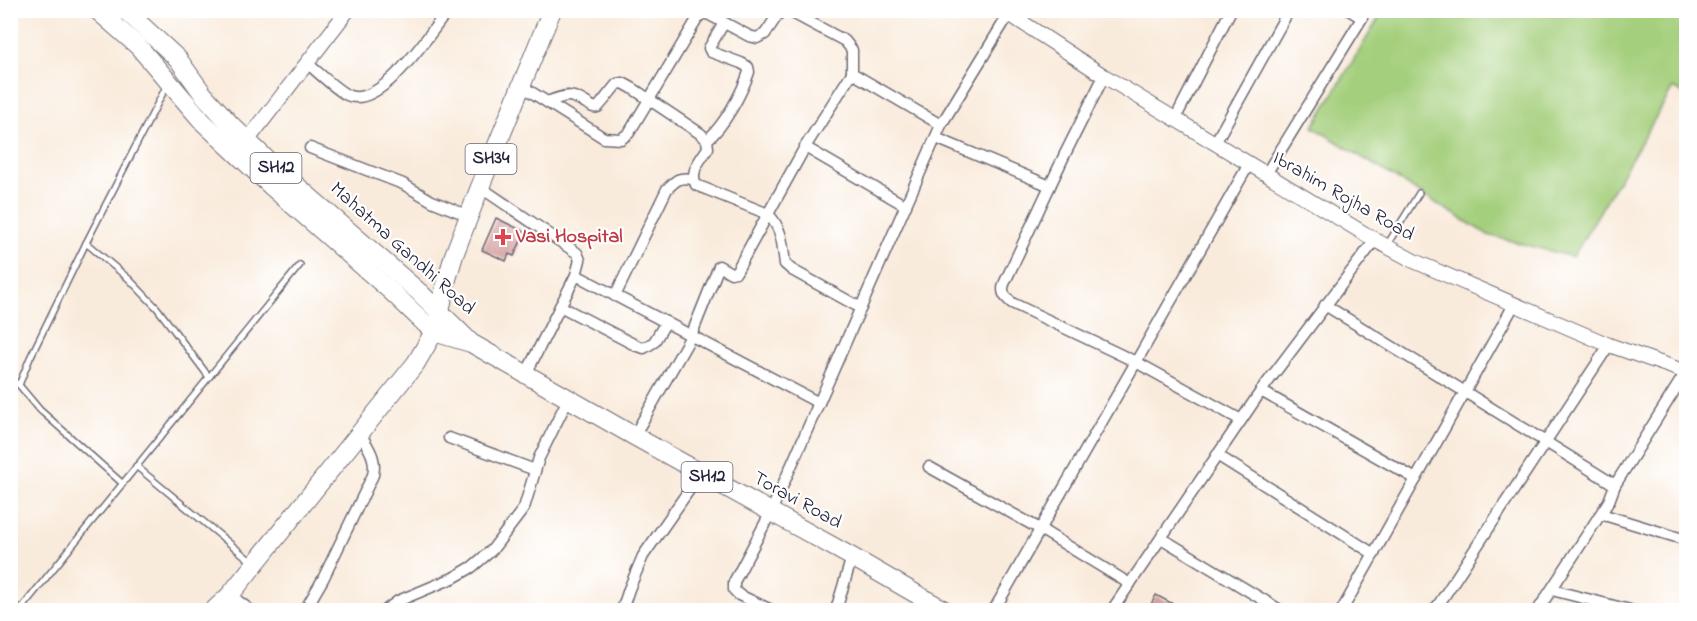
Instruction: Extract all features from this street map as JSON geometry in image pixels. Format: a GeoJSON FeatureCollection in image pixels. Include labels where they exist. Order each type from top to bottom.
{"type":"FeatureCollection","features":[{"type":"Feature","properties":{"kind":"main road","name":"Mahatma Gandhi Road"},"geometry":{"type":"LineString","coordinates":[[98,10],[138,46],[203,122],[434,332],[471,343]]}},
{"type":"Feature","properties":{"kind":"main road","name":"Mahatma Gandhi Road"},"geometry":{"type":"LineString","coordinates":[[126,10],[178,60],[203,93],[247,141],[440,312],[471,343]]}},
{"type":"Feature","properties":{"kind":"main road","name":"SH34"},"geometry":{"type":"LineString","coordinates":[[434,332],[445,286],[469,216],[552,10]]}},
{"type":"Feature","properties":{"kind":"main road"},"geometry":{"type":"LineString","coordinates":[[214,610],[230,595],[416,363],[434,332]]}},
{"type":"Feature","properties":{"kind":"main road","name":"Toravi Road"},"geometry":{"type":"LineString","coordinates":[[471,343],[944,610]]}},
{"type":"Feature","properties":{"kind":"street"},"geometry":{"type":"LineString","coordinates":[[247,141],[348,10]]}},
{"type":"Feature","properties":{"kind":"street"},"geometry":{"type":"LineString","coordinates":[[307,63],[348,96],[361,97],[377,90],[396,76],[448,10]]}},
{"type":"Feature","properties":{"kind":"street"},"geometry":{"type":"LineString","coordinates":[[520,85],[604,138],[621,139],[629,133],[650,100],[699,16],[708,14],[757,38],[765,34],[781,10]]}},
{"type":"Feature","properties":{"kind":"street"},"geometry":{"type":"LineString","coordinates":[[634,436],[691,336],[719,266],[731,273],[736,272],[805,147],[852,73],[852,50],[844,41],[787,10]]}},
{"type":"Feature","properties":{"kind":"street"},"geometry":{"type":"LineString","coordinates":[[1175,119],[1231,10]]}},
{"type":"Feature","properties":{"kind":"street"},"geometry":{"type":"LineString","coordinates":[[1215,143],[1289,10]]}},
{"type":"Feature","properties":{"kind":"street"},"geometry":{"type":"LineString","coordinates":[[1266,174],[1364,14],[1349,10]]}},
{"type":"Feature","properties":{"kind":"street"},"geometry":{"type":"LineString","coordinates":[[771,610],[739,595],[734,590],[734,582],[771,512],[941,125],[1006,12]]}},
{"type":"Feature","properties":{"kind":"street","name":"Ibrahim Rojha Road"},"geometry":{"type":"LineString","coordinates":[[1006,12],[1104,76],[1414,261],[1609,345],[1686,372]]}},
{"type":"Feature","properties":{"kind":"street"},"geometry":{"type":"LineString","coordinates":[[707,140],[723,123],[749,72],[748,67],[711,52],[709,48],[724,22]]}},
{"type":"Feature","properties":{"kind":"street"},"geometry":{"type":"LineString","coordinates":[[852,73],[941,125]]}},
{"type":"Feature","properties":{"kind":"street"},"geometry":{"type":"LineString","coordinates":[[1104,76],[1004,284],[1003,292],[1012,303],[1136,362],[1241,420]]}},
{"type":"Feature","properties":{"kind":"street"},"geometry":{"type":"LineString","coordinates":[[547,102],[570,95],[597,108],[617,84],[623,83],[632,88],[707,140],[708,148],[695,168],[693,179],[696,185],[768,214],[777,223],[781,233],[785,264],[861,308]]}},
{"type":"Feature","properties":{"kind":"street"},"geometry":{"type":"LineString","coordinates":[[936,138],[1050,186]]}},
{"type":"Feature","properties":{"kind":"street"},"geometry":{"type":"LineString","coordinates":[[805,147],[906,206]]}},
{"type":"Feature","properties":{"kind":"street"},"geometry":{"type":"LineString","coordinates":[[310,148],[403,184],[432,201],[469,216]]}},
{"type":"Feature","properties":{"kind":"street"},"geometry":{"type":"LineString","coordinates":[[994,610],[1249,164]]}},
{"type":"Feature","properties":{"kind":"street"},"geometry":{"type":"LineString","coordinates":[[615,296],[668,189],[676,180],[693,179]]}},
{"type":"Feature","properties":{"kind":"street"},"geometry":{"type":"LineString","coordinates":[[480,187],[577,253],[580,260],[576,275],[526,374]]}},
{"type":"Feature","properties":{"kind":"street"},"geometry":{"type":"LineString","coordinates":[[1112,610],[1261,391],[1325,305],[1381,243]]}},
{"type":"Feature","properties":{"kind":"street"},"geometry":{"type":"LineString","coordinates":[[576,275],[819,403]]}},
{"type":"Feature","properties":{"kind":"street"},"geometry":{"type":"LineString","coordinates":[[1342,610],[1515,303]]}},
{"type":"Feature","properties":{"kind":"street"},"geometry":{"type":"LineString","coordinates":[[1325,305],[1615,485]]}},
{"type":"Feature","properties":{"kind":"street"},"geometry":{"type":"LineString","coordinates":[[560,306],[644,348],[654,342],[666,322]]}},
{"type":"Feature","properties":{"kind":"street"},"geometry":{"type":"LineString","coordinates":[[1435,610],[1609,345]]}},
{"type":"Feature","properties":{"kind":"street"},"geometry":{"type":"LineString","coordinates":[[1538,610],[1601,514],[1615,485],[1686,372]]}},
{"type":"Feature","properties":{"kind":"street"},"geometry":{"type":"LineString","coordinates":[[1261,391],[1416,479]]}},
{"type":"Feature","properties":{"kind":"street"},"geometry":{"type":"LineString","coordinates":[[386,610],[398,601],[453,578],[472,567],[492,550],[524,508],[535,470],[568,399]]}},
{"type":"Feature","properties":{"kind":"street"},"geometry":{"type":"LineString","coordinates":[[304,610],[323,579],[373,475],[375,465],[373,456],[360,433]]}},
{"type":"Feature","properties":{"kind":"street"},"geometry":{"type":"LineString","coordinates":[[449,438],[535,470]]}},
{"type":"Feature","properties":{"kind":"street"},"geometry":{"type":"LineString","coordinates":[[1217,455],[1374,554]]}},
{"type":"Feature","properties":{"kind":"street"},"geometry":{"type":"LineString","coordinates":[[929,467],[1040,529],[1130,584]]}},
{"type":"Feature","properties":{"kind":"street"},"geometry":{"type":"LineString","coordinates":[[622,610],[643,556],[701,473]]}},
{"type":"Feature","properties":{"kind":"street"},"geometry":{"type":"LineString","coordinates":[[1601,514],[1686,540]]}},
{"type":"Feature","properties":{"kind":"street"},"geometry":{"type":"LineString","coordinates":[[1161,538],[1280,610]]}},
{"type":"Feature","properties":{"kind":"street"},"geometry":{"type":"LineString","coordinates":[[836,610],[852,557]]}},
{"type":"Feature","properties":{"kind":"street"},"geometry":{"type":"LineString","coordinates":[[1552,590],[1630,610]]}},
{"type":"Feature","properties":{"kind":"street"},"geometry":{"type":"LineString","coordinates":[[230,595],[250,610]]}},
{"type":"Feature","properties":{"kind":"lane"},"geometry":{"type":"LineString","coordinates":[[19,385],[86,243],[169,81]]}},
{"type":"Feature","properties":{"kind":"lane"},"geometry":{"type":"LineString","coordinates":[[1381,243],[1419,192]]}},
{"type":"Feature","properties":{"kind":"lane"},"geometry":{"type":"LineString","coordinates":[[86,243],[129,279],[157,308],[209,377]]}},
{"type":"Feature","properties":{"kind":"lane"},"geometry":{"type":"LineString","coordinates":[[20,610],[300,265]]}},
{"type":"Feature","properties":{"kind":"lane"},"geometry":{"type":"LineString","coordinates":[[10,378],[40,410],[122,483]]}},
{"type":"Feature","properties":{"kind":"lane"},"geometry":{"type":"LineString","coordinates":[[136,466],[255,564]]}},
{"type":"Feature","properties":{"kind":"green space"},"geometry":{"type":"Polygon","coordinates":[[[1383,11],[1686,11],[1686,95],[1673,88],[1573,257],[1488,235],[1313,127],[1383,11]]]}},
{"type":"Feature","properties":{"kind":"building"},"geometry":{"type":"Polygon","coordinates":[[[496,218],[525,232],[514,256],[509,254],[506,261],[482,250],[496,218]]]}},
{"type":"Feature","properties":{"kind":"building"},"geometry":{"type":"Polygon","coordinates":[[[1156,595],[1184,610],[1148,610],[1156,595]]]}},
{"type":"Feature","properties":{"kind":"place","name":"Vasi Hospital"},"geometry":{"type":"Point","coordinates":[503,237]}}]}
